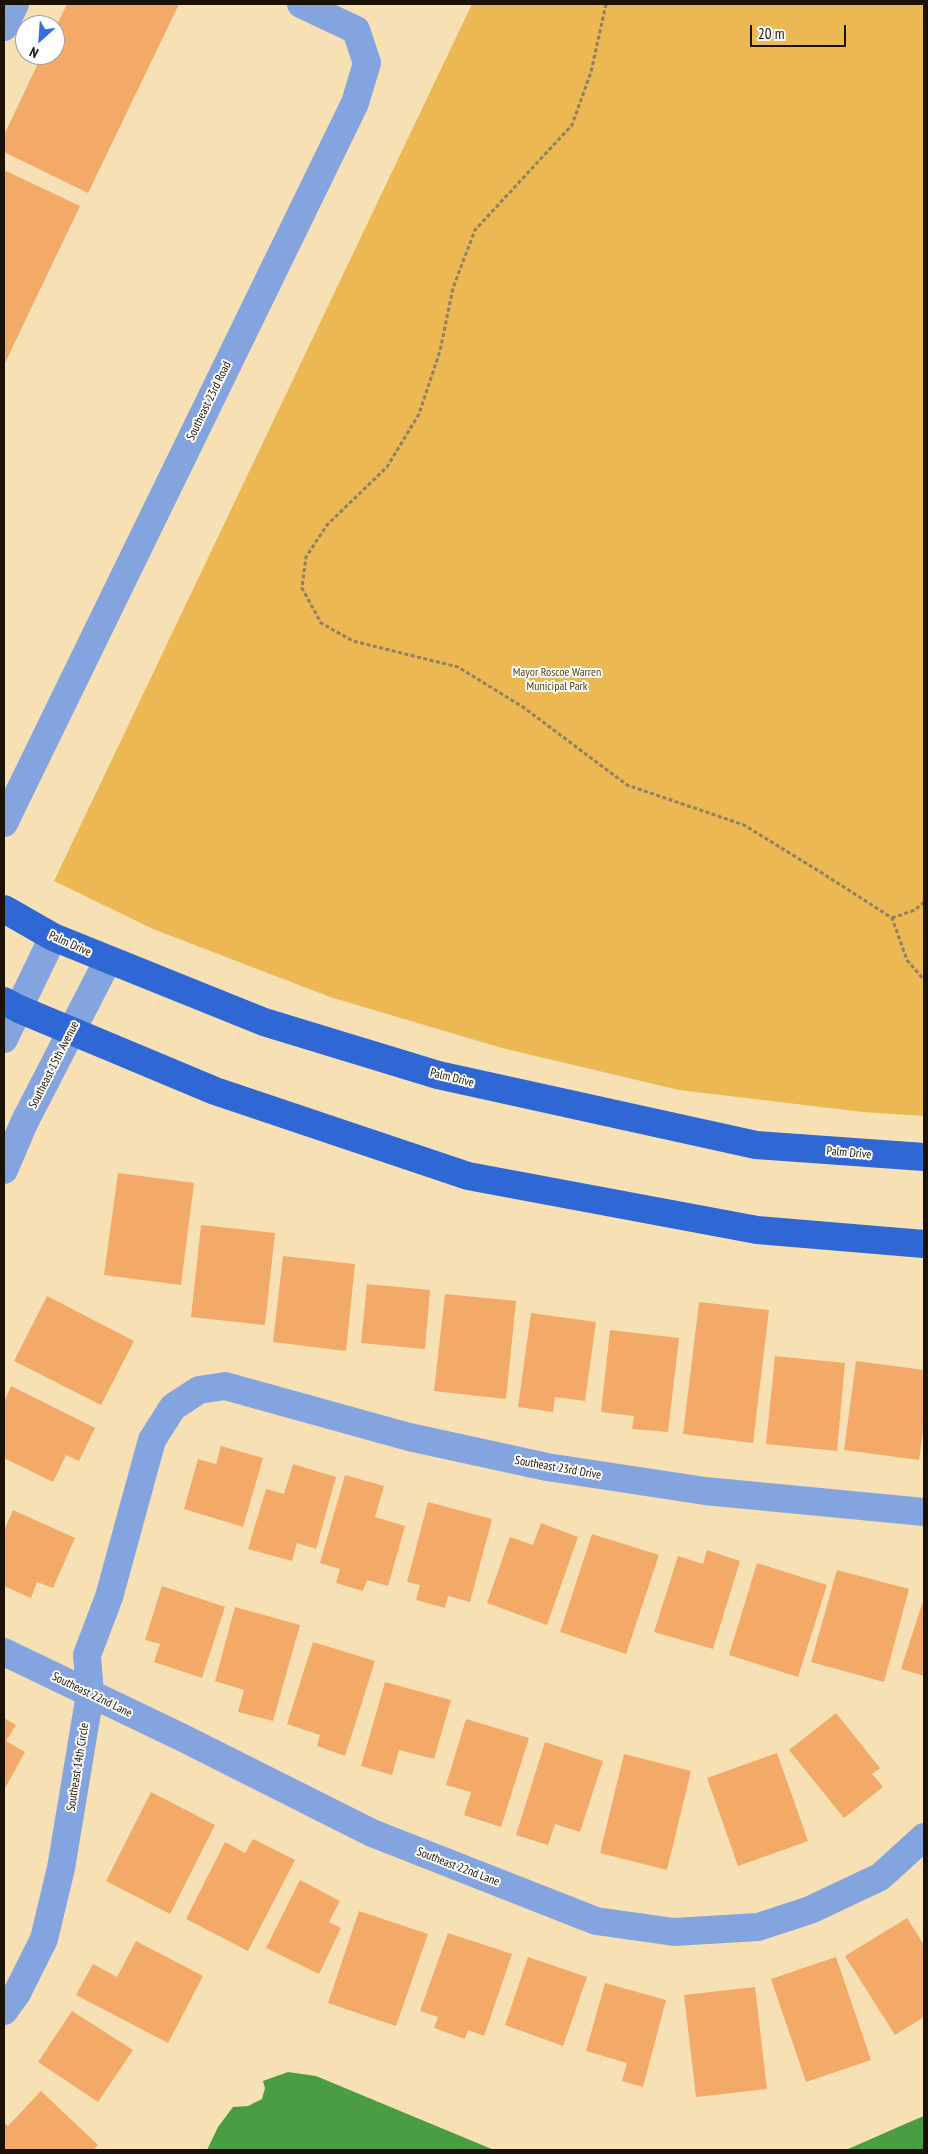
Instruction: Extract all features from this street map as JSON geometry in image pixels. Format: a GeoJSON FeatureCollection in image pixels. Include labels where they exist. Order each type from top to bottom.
{"type":"FeatureCollection","features":[{"type":"Feature","properties":{"kind":"main road","name":"Palm Drive"},"geometry":{"type":"LineString","coordinates":[[4,908],[53,937],[264,1022],[438,1076],[756,1145],[924,1157]]}},
{"type":"Feature","properties":{"kind":"main road"},"geometry":{"type":"LineString","coordinates":[[11,1005],[215,1091],[468,1176],[757,1230],[924,1244]]}},
{"type":"Feature","properties":{"kind":"street"},"geometry":{"type":"LineString","coordinates":[[4,26],[15,4]]}},
{"type":"Feature","properties":{"kind":"street","name":"Southeast 23rd Road"},"geometry":{"type":"LineString","coordinates":[[4,823],[355,103],[367,63],[356,30],[301,4]]}},
{"type":"Feature","properties":{"kind":"street"},"geometry":{"type":"LineString","coordinates":[[4,1039],[11,1005],[53,937]]}},
{"type":"Feature","properties":{"kind":"street","name":"Southeast 15th Avenue"},"geometry":{"type":"LineString","coordinates":[[4,1170],[24,1124],[108,960]]}},
{"type":"Feature","properties":{"kind":"street","name":"Southeast 23rd Drive"},"geometry":{"type":"LineString","coordinates":[[199,1390],[225,1386],[408,1437],[547,1467],[705,1491],[924,1512]]}},
{"type":"Feature","properties":{"kind":"street","name":"Southeast 14th Circle"},"geometry":{"type":"LineString","coordinates":[[4,2011],[17,1992],[44,1939],[61,1868],[90,1694],[86,1655],[109,1597],[152,1440],[172,1407],[199,1390]]}},
{"type":"Feature","properties":{"kind":"street","name":"Southeast 22nd Lane"},"geometry":{"type":"LineString","coordinates":[[4,1652],[183,1738],[372,1833],[596,1921],[674,1932],[758,1927],[810,1910],[880,1877],[924,1837]]}},
{"type":"Feature","properties":{"kind":"path"},"geometry":{"type":"LineString","coordinates":[[606,4],[591,72],[572,125],[475,230],[453,288],[440,351],[419,414],[387,467],[327,524],[306,556],[302,588],[321,623],[353,641],[458,667],[523,707],[627,785],[744,825],[892,918],[906,960],[924,980]]}},
{"type":"Feature","properties":{"kind":"path"},"geometry":{"type":"LineString","coordinates":[[892,918],[915,910],[924,902]]}},
{"type":"Feature","properties":{"kind":"green space","name":"Mayor Roscoe Warren Municipal Park"},"geometry":{"type":"Polygon","coordinates":[[[472,4],[924,4],[924,1116],[863,1112],[679,1090],[502,1048],[330,997],[153,929],[54,881],[472,4]]]}},
{"type":"Feature","properties":{"kind":"shaded area"},"geometry":{"type":"Polygon","coordinates":[[[288,2072],[316,2076],[494,2150],[207,2150],[218,2127],[233,2107],[248,2106],[262,2099],[265,2088],[263,2081],[288,2072]]]}},
{"type":"Feature","properties":{"kind":"shaded area"},"geometry":{"type":"Polygon","coordinates":[[[924,2116],[924,2150],[846,2150],[905,2124],[924,2116]]]}},
{"type":"Feature","properties":{"kind":"building"},"geometry":{"type":"Polygon","coordinates":[[[67,4],[179,4],[88,193],[4,152],[4,135],[37,65],[65,65],[65,15],[62,15],[67,4]]]}},
{"type":"Feature","properties":{"kind":"building"},"geometry":{"type":"Polygon","coordinates":[[[4,170],[80,206],[4,365],[4,170]]]}},
{"type":"Feature","properties":{"kind":"building"},"geometry":{"type":"Polygon","coordinates":[[[118,1173],[194,1183],[181,1285],[104,1275],[118,1173]]]}},
{"type":"Feature","properties":{"kind":"building"},"geometry":{"type":"Polygon","coordinates":[[[201,1225],[275,1233],[265,1325],[191,1317],[201,1225]]]}},
{"type":"Feature","properties":{"kind":"building"},"geometry":{"type":"Polygon","coordinates":[[[283,1256],[355,1264],[346,1351],[273,1342],[283,1256]]]}},
{"type":"Feature","properties":{"kind":"building"},"geometry":{"type":"Polygon","coordinates":[[[367,1284],[430,1290],[425,1349],[361,1343],[367,1284]]]}},
{"type":"Feature","properties":{"kind":"building"},"geometry":{"type":"Polygon","coordinates":[[[445,1294],[516,1301],[506,1399],[434,1391],[445,1294]]]}},
{"type":"Feature","properties":{"kind":"building"},"geometry":{"type":"Polygon","coordinates":[[[47,1296],[134,1341],[101,1405],[14,1361],[47,1296]]]}},
{"type":"Feature","properties":{"kind":"building"},"geometry":{"type":"Polygon","coordinates":[[[699,1302],[769,1310],[753,1443],[683,1434],[699,1302]]]}},
{"type":"Feature","properties":{"kind":"building"},"geometry":{"type":"Polygon","coordinates":[[[531,1313],[596,1322],[585,1401],[555,1397],[553,1412],[518,1407],[531,1313]]]}},
{"type":"Feature","properties":{"kind":"building"},"geometry":{"type":"Polygon","coordinates":[[[610,1330],[679,1338],[668,1432],[632,1429],[634,1416],[601,1412],[610,1330]]]}},
{"type":"Feature","properties":{"kind":"building"},"geometry":{"type":"Polygon","coordinates":[[[775,1356],[845,1363],[837,1451],[766,1444],[775,1356]]]}},
{"type":"Feature","properties":{"kind":"building"},"geometry":{"type":"Polygon","coordinates":[[[856,1361],[924,1370],[924,1423],[919,1460],[844,1450],[856,1361]]]}},
{"type":"Feature","properties":{"kind":"building"},"geometry":{"type":"Polygon","coordinates":[[[11,1386],[95,1428],[79,1461],[66,1455],[53,1482],[4,1458],[4,1402],[11,1386]]]}},
{"type":"Feature","properties":{"kind":"building"},"geometry":{"type":"Polygon","coordinates":[[[221,1446],[263,1458],[243,1527],[184,1509],[198,1459],[216,1464],[221,1446]]]}},
{"type":"Feature","properties":{"kind":"building"},"geometry":{"type":"Polygon","coordinates":[[[293,1464],[336,1477],[316,1549],[297,1543],[292,1561],[248,1549],[266,1489],[284,1494],[293,1464]]]}},
{"type":"Feature","properties":{"kind":"building"},"geometry":{"type":"Polygon","coordinates":[[[345,1475],[384,1486],[375,1517],[405,1526],[388,1586],[367,1580],[363,1591],[336,1583],[340,1569],[320,1563],[345,1475]]]}},
{"type":"Feature","properties":{"kind":"building"},"geometry":{"type":"Polygon","coordinates":[[[428,1502],[492,1519],[470,1602],[448,1596],[445,1608],[416,1600],[420,1585],[407,1582],[428,1502]]]}},
{"type":"Feature","properties":{"kind":"building"},"geometry":{"type":"Polygon","coordinates":[[[13,1510],[75,1538],[53,1588],[37,1582],[31,1598],[4,1586],[4,1531],[13,1510]]]}},
{"type":"Feature","properties":{"kind":"building"},"geometry":{"type":"Polygon","coordinates":[[[541,1523],[578,1537],[547,1625],[487,1603],[510,1537],[533,1545],[541,1523]]]}},
{"type":"Feature","properties":{"kind":"building"},"geometry":{"type":"Polygon","coordinates":[[[592,1534],[659,1555],[626,1654],[560,1632],[592,1534]]]}},
{"type":"Feature","properties":{"kind":"building"},"geometry":{"type":"Polygon","coordinates":[[[707,1550],[740,1561],[713,1649],[654,1632],[678,1556],[703,1564],[707,1550]]]}},
{"type":"Feature","properties":{"kind":"building"},"geometry":{"type":"Polygon","coordinates":[[[757,1563],[827,1585],[798,1677],[729,1655],[757,1563]]]}},
{"type":"Feature","properties":{"kind":"building"},"geometry":{"type":"Polygon","coordinates":[[[837,1570],[909,1589],[884,1682],[811,1662],[837,1570]]]}},
{"type":"Feature","properties":{"kind":"building"},"geometry":{"type":"Polygon","coordinates":[[[162,1586],[225,1607],[202,1678],[154,1662],[160,1644],[145,1640],[162,1586]]]}},
{"type":"Feature","properties":{"kind":"building"},"geometry":{"type":"Polygon","coordinates":[[[924,1598],[924,1676],[901,1669],[924,1598]]]}},
{"type":"Feature","properties":{"kind":"building"},"geometry":{"type":"Polygon","coordinates":[[[235,1607],[300,1625],[273,1721],[238,1712],[244,1690],[215,1681],[235,1607]]]}},
{"type":"Feature","properties":{"kind":"building"},"geometry":{"type":"Polygon","coordinates":[[[313,1642],[375,1661],[345,1756],[317,1746],[320,1735],[287,1724],[313,1642]]]}},
{"type":"Feature","properties":{"kind":"building"},"geometry":{"type":"Polygon","coordinates":[[[385,1682],[451,1700],[434,1759],[399,1750],[392,1775],[361,1766],[385,1682]]]}},
{"type":"Feature","properties":{"kind":"building"},"geometry":{"type":"Polygon","coordinates":[[[836,1713],[880,1768],[872,1774],[883,1787],[844,1818],[789,1750],[836,1713]]]}},
{"type":"Feature","properties":{"kind":"building"},"geometry":{"type":"Polygon","coordinates":[[[4,1718],[16,1725],[6,1741],[25,1752],[4,1790],[4,1718]]]}},
{"type":"Feature","properties":{"kind":"building"},"geometry":{"type":"Polygon","coordinates":[[[466,1719],[529,1738],[501,1827],[464,1815],[471,1792],[446,1785],[466,1719]]]}},
{"type":"Feature","properties":{"kind":"building"},"geometry":{"type":"Polygon","coordinates":[[[545,1742],[603,1761],[580,1832],[555,1824],[548,1845],[516,1835],[545,1742]]]}},
{"type":"Feature","properties":{"kind":"building"},"geometry":{"type":"Polygon","coordinates":[[[777,1753],[808,1841],[738,1866],[707,1778],[777,1753]]]}},
{"type":"Feature","properties":{"kind":"building"},"geometry":{"type":"Polygon","coordinates":[[[624,1754],[691,1771],[667,1870],[600,1853],[624,1754]]]}},
{"type":"Feature","properties":{"kind":"building"},"geometry":{"type":"Polygon","coordinates":[[[151,1792],[215,1825],[170,1914],[106,1881],[151,1792]]]}},
{"type":"Feature","properties":{"kind":"building"},"geometry":{"type":"Polygon","coordinates":[[[253,1839],[295,1860],[248,1951],[186,1919],[225,1842],[245,1853],[253,1839]]]}},
{"type":"Feature","properties":{"kind":"building"},"geometry":{"type":"Polygon","coordinates":[[[300,1880],[340,1901],[329,1922],[341,1928],[319,1974],[266,1948],[300,1880]]]}},
{"type":"Feature","properties":{"kind":"building"},"geometry":{"type":"Polygon","coordinates":[[[359,1911],[428,1934],[396,2026],[328,2003],[359,1911]]]}},
{"type":"Feature","properties":{"kind":"building"},"geometry":{"type":"Polygon","coordinates":[[[907,1918],[924,1945],[924,2017],[895,2035],[845,1956],[907,1918]]]}},
{"type":"Feature","properties":{"kind":"building"},"geometry":{"type":"Polygon","coordinates":[[[448,1933],[512,1954],[484,2036],[468,2030],[465,2039],[434,2028],[438,2017],[420,2011],[448,1933]]]}},
{"type":"Feature","properties":{"kind":"building"},"geometry":{"type":"Polygon","coordinates":[[[136,1941],[203,1976],[168,2043],[76,1995],[93,1964],[117,1977],[136,1941]]]}},
{"type":"Feature","properties":{"kind":"building"},"geometry":{"type":"Polygon","coordinates":[[[528,1957],[587,1977],[563,2046],[505,2025],[528,1957]]]}},
{"type":"Feature","properties":{"kind":"building"},"geometry":{"type":"Polygon","coordinates":[[[836,1957],[871,2060],[806,2082],[771,1979],[836,1957]]]}},
{"type":"Feature","properties":{"kind":"building"},"geometry":{"type":"Polygon","coordinates":[[[605,1983],[666,2000],[643,2087],[622,2081],[627,2063],[586,2051],[605,1983]]]}},
{"type":"Feature","properties":{"kind":"building"},"geometry":{"type":"Polygon","coordinates":[[[755,1987],[767,2089],[696,2097],[684,1995],[755,1987]]]}},
{"type":"Feature","properties":{"kind":"building"},"geometry":{"type":"Polygon","coordinates":[[[72,2011],[133,2050],[98,2102],[38,2062],[72,2011]]]}},
{"type":"Feature","properties":{"kind":"building"},"geometry":{"type":"Polygon","coordinates":[[[41,2091],[98,2145],[93,2150],[4,2150],[4,2122],[8,2126],[41,2091]]]}}]}
